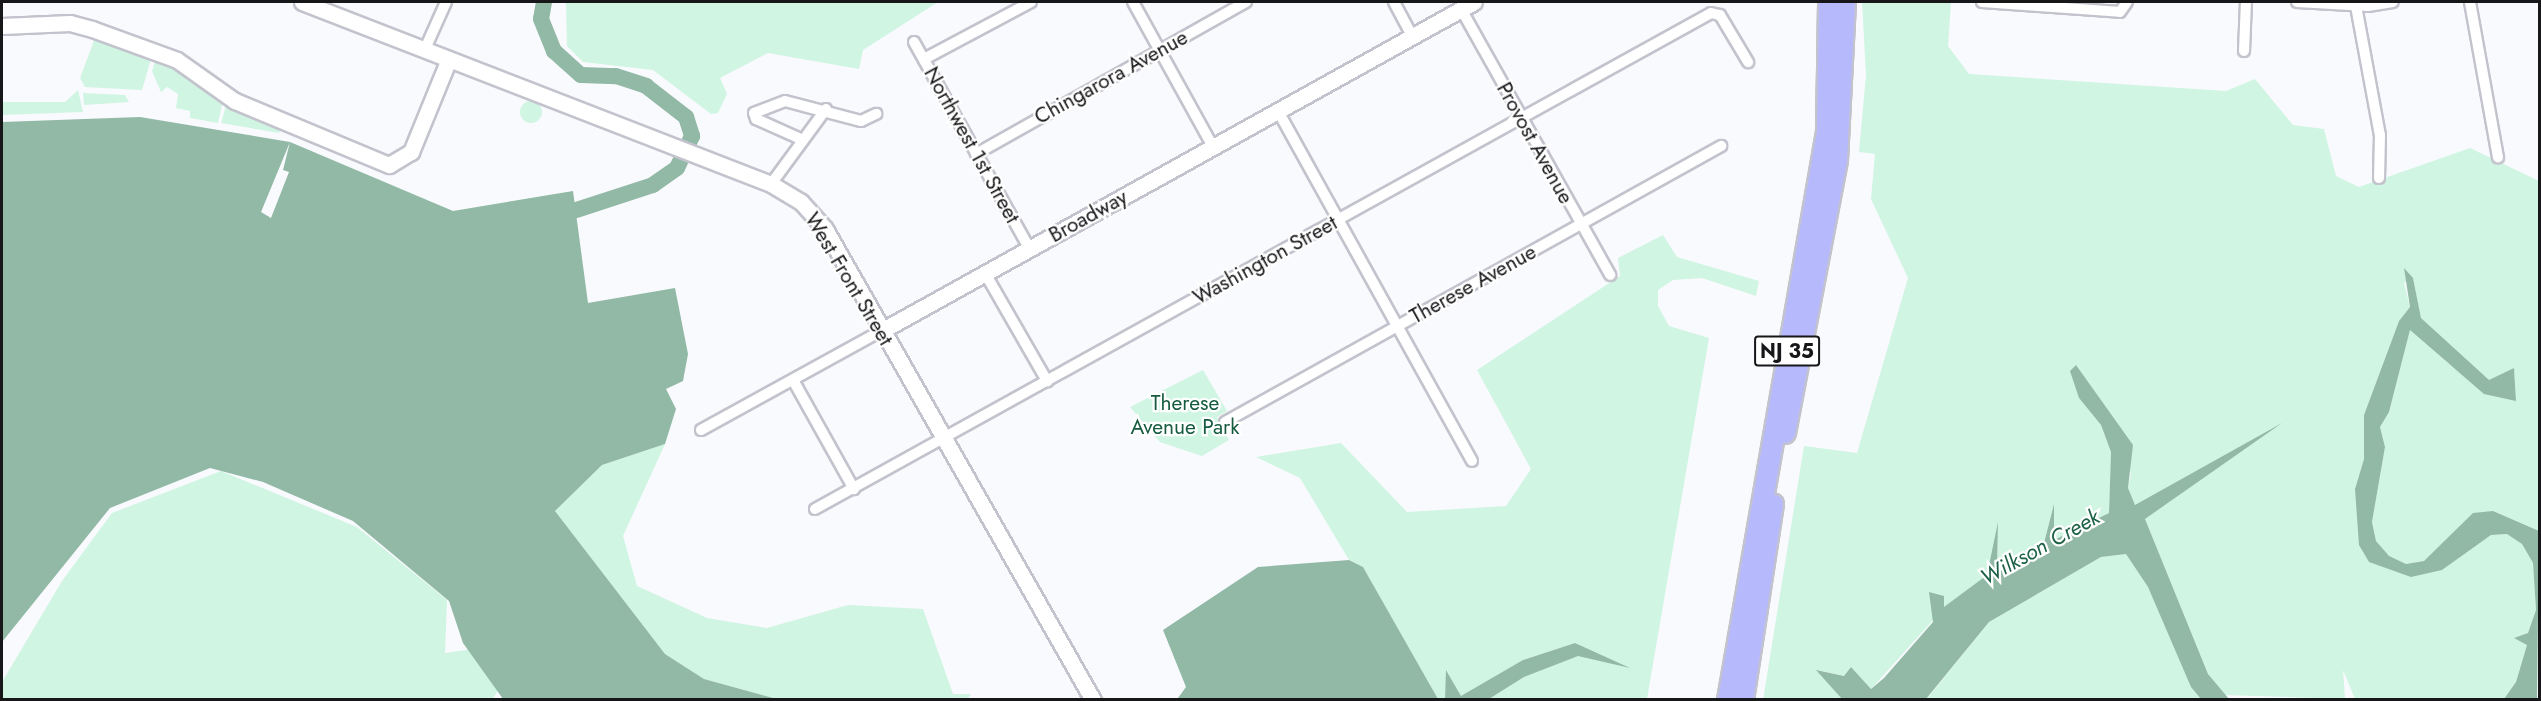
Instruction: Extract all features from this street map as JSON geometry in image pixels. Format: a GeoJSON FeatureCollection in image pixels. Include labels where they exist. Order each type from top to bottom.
{"type":"FeatureCollection","features":[{"type":"Feature","properties":{"kind":"highway","name":"NJ 35"},"geometry":{"type":"LineString","coordinates":[[1728,699],[1827,132],[1829,2]]}},
{"type":"Feature","properties":{"kind":"highway","name":"NJ 35"},"geometry":{"type":"LineString","coordinates":[[1743,699],[1837,160],[1845,2]]}},
{"type":"Feature","properties":{"kind":"main road","name":"West Front Street"},"geometry":{"type":"LineString","coordinates":[[302,2],[771,184],[816,217],[942,440],[1092,696]]}},
{"type":"Feature","properties":{"kind":"main road","name":"Broadway"},"geometry":{"type":"LineString","coordinates":[[881,331],[1468,5]]}},
{"type":"Feature","properties":{"kind":"main road"},"geometry":{"type":"LineString","coordinates":[[2,26],[70,23],[92,28],[177,60],[235,101],[389,165],[411,152],[449,59]]}},
{"type":"Feature","properties":{"kind":"street"},"geometry":{"type":"LineString","coordinates":[[425,50],[446,2]]}},
{"type":"Feature","properties":{"kind":"street"},"geometry":{"type":"LineString","coordinates":[[924,59],[1031,2]]}},
{"type":"Feature","properties":{"kind":"street"},"geometry":{"type":"LineString","coordinates":[[1133,2],[1213,147]]}},
{"type":"Feature","properties":{"kind":"street","name":"Chingarora Avenue"},"geometry":{"type":"LineString","coordinates":[[976,154],[1246,2]]}},
{"type":"Feature","properties":{"kind":"street"},"geometry":{"type":"LineString","coordinates":[[1394,2],[1412,36]]}},
{"type":"Feature","properties":{"kind":"street"},"geometry":{"type":"LineString","coordinates":[[1982,2],[2120,12],[2127,2]]}},
{"type":"Feature","properties":{"kind":"street"},"geometry":{"type":"LineString","coordinates":[[2244,51],[2246,2]]}},
{"type":"Feature","properties":{"kind":"street"},"geometry":{"type":"LineString","coordinates":[[2297,2],[2356,6],[2392,2]]}},
{"type":"Feature","properties":{"kind":"street"},"geometry":{"type":"LineString","coordinates":[[2470,2],[2498,157]]}},
{"type":"Feature","properties":{"kind":"street","name":"Provost Avenue"},"geometry":{"type":"LineString","coordinates":[[1468,5],[1521,118],[1610,275]]}},
{"type":"Feature","properties":{"kind":"street"},"geometry":{"type":"LineString","coordinates":[[2356,6],[2379,135],[2379,178]]}},
{"type":"Feature","properties":{"kind":"street","name":"Washington Street"},"geometry":{"type":"LineString","coordinates":[[815,509],[1716,12],[1748,62]]}},
{"type":"Feature","properties":{"kind":"street","name":"Northwest 1st Street"},"geometry":{"type":"LineString","coordinates":[[914,42],[1029,248]]}},
{"type":"Feature","properties":{"kind":"street"},"geometry":{"type":"LineString","coordinates":[[803,140],[756,119],[755,111],[785,101],[826,109],[861,121],[876,114]]}},
{"type":"Feature","properties":{"kind":"street"},"geometry":{"type":"LineString","coordinates":[[771,184],[826,109]]}},
{"type":"Feature","properties":{"kind":"street"},"geometry":{"type":"LineString","coordinates":[[1278,111],[1472,461]]}},
{"type":"Feature","properties":{"kind":"street","name":"Therese Avenue"},"geometry":{"type":"LineString","coordinates":[[1225,422],[1720,146]]}},
{"type":"Feature","properties":{"kind":"street"},"geometry":{"type":"LineString","coordinates":[[985,273],[1047,381]]}},
{"type":"Feature","properties":{"kind":"street","name":"Broadway"},"geometry":{"type":"LineString","coordinates":[[701,430],[881,331]]}},
{"type":"Feature","properties":{"kind":"street"},"geometry":{"type":"LineString","coordinates":[[793,380],[854,489]]}},
{"type":"Feature","properties":{"kind":"green space"},"geometry":{"type":"Polygon","coordinates":[[[566,2],[938,2],[863,50],[859,69],[768,53],[720,78],[727,94],[718,113],[711,114],[653,70],[583,62],[567,46],[566,2]]]}},
{"type":"Feature","properties":{"kind":"green space"},"geometry":{"type":"Polygon","coordinates":[[[1862,2],[1951,2],[1948,46],[1969,74],[2226,91],[2255,79],[2293,125],[2324,129],[2336,176],[2359,187],[2470,148],[2539,181],[2539,531],[2493,511],[2424,561],[2406,564],[2389,557],[2376,541],[2372,522],[2385,447],[2380,427],[2389,412],[2410,330],[2450,365],[2516,400],[2514,369],[2489,381],[2421,318],[2413,278],[2404,283],[2410,307],[2399,321],[2364,415],[2364,459],[2355,489],[2369,562],[2442,570],[2491,535],[2507,534],[2522,544],[2533,563],[2536,610],[2528,633],[2515,638],[2527,645],[2516,682],[2504,699],[2355,699],[2343,670],[2345,699],[2224,695],[2208,674],[2145,519],[2275,427],[2135,506],[2128,488],[2131,473],[2097,397],[2076,365],[2079,398],[2101,425],[2111,452],[2109,513],[2054,540],[2053,507],[2043,547],[1997,572],[1998,527],[1987,575],[1944,608],[1871,689],[1851,667],[1845,676],[1817,670],[1842,699],[1763,700],[1804,446],[1857,453],[1908,278],[1871,199],[1875,154],[1859,152],[1866,75],[1862,2]]]}},
{"type":"Feature","properties":{"kind":"green space"},"geometry":{"type":"Polygon","coordinates":[[[95,38],[151,59],[142,90],[85,87],[80,78],[95,38]]]}},
{"type":"Feature","properties":{"kind":"green space"},"geometry":{"type":"Polygon","coordinates":[[[156,58],[223,101],[218,123],[190,118],[190,111],[176,108],[178,94],[167,87],[161,92],[152,71],[156,58]]]}},
{"type":"Feature","properties":{"kind":"green space"},"geometry":{"type":"Polygon","coordinates":[[[78,90],[83,112],[2,115],[2,102],[65,102],[78,90]]]}},
{"type":"Feature","properties":{"kind":"green space"},"geometry":{"type":"Polygon","coordinates":[[[83,93],[125,95],[129,102],[84,105],[83,93]]]}},
{"type":"Feature","properties":{"kind":"green space"},"geometry":{"type":"Polygon","coordinates":[[[531,101],[539,104],[542,112],[539,120],[531,123],[523,120],[520,112],[523,104],[531,101]]]}},
{"type":"Feature","properties":{"kind":"green space"},"geometry":{"type":"Polygon","coordinates":[[[227,102],[281,128],[279,133],[221,123],[227,102]]]}},
{"type":"Feature","properties":{"kind":"green space"},"geometry":{"type":"Polygon","coordinates":[[[1663,235],[1677,257],[1759,281],[1756,296],[1702,278],[1673,280],[1658,290],[1658,306],[1669,326],[1709,338],[1647,699],[1489,699],[1524,677],[1578,655],[1626,667],[1575,643],[1523,660],[1461,697],[1447,671],[1445,699],[1438,699],[1363,567],[1349,560],[1300,478],[1256,457],[1341,443],[1407,512],[1506,506],[1531,469],[1477,370],[1620,276],[1618,258],[1663,235]]]}},
{"type":"Feature","properties":{"kind":"green space","name":"Therese Avenue Park"},"geometry":{"type":"Polygon","coordinates":[[[1203,370],[1227,411],[1217,417],[1229,440],[1202,456],[1160,442],[1130,407],[1203,370]]]}},
{"type":"Feature","properties":{"kind":"green space"},"geometry":{"type":"Polygon","coordinates":[[[665,444],[623,536],[637,586],[707,618],[767,628],[848,605],[923,609],[953,694],[971,694],[967,700],[777,699],[704,679],[665,654],[555,511],[602,465],[665,444]]]}},
{"type":"Feature","properties":{"kind":"green space"},"geometry":{"type":"Polygon","coordinates":[[[221,471],[357,527],[447,600],[445,653],[473,649],[502,684],[492,700],[2,700],[2,682],[62,581],[112,513],[221,471]]]}},
{"type":"Feature","properties":{"kind":"green space"},"geometry":{"type":"Polygon","coordinates":[[[2126,554],[2148,587],[2201,699],[1926,700],[1989,622],[2101,557],[2126,554]]]}},
{"type":"Feature","properties":{"kind":"shaded area"},"geometry":{"type":"Polygon","coordinates":[[[140,117],[290,142],[453,211],[573,191],[588,303],[675,288],[688,354],[683,381],[666,389],[676,409],[665,444],[602,465],[555,511],[665,654],[704,679],[777,699],[503,699],[463,643],[449,601],[353,521],[263,482],[210,468],[110,508],[2,642],[2,122],[140,117]]]}},
{"type":"Feature","properties":{"kind":"shaded area"},"geometry":{"type":"Polygon","coordinates":[[[2404,268],[2413,278],[2421,318],[2489,380],[2514,368],[2516,401],[2484,394],[2410,330],[2389,412],[2380,427],[2385,447],[2372,522],[2376,541],[2389,556],[2406,564],[2424,561],[2473,513],[2493,511],[2539,531],[2537,699],[2504,699],[2516,682],[2527,645],[2514,638],[2528,633],[2536,610],[2533,563],[2522,544],[2507,534],[2491,535],[2442,570],[2411,577],[2369,562],[2359,545],[2355,489],[2364,459],[2364,415],[2399,321],[2410,307],[2404,268]]]}},
{"type":"Feature","properties":{"kind":"shaded area"},"geometry":{"type":"Polygon","coordinates":[[[2076,365],[2133,445],[2128,488],[2135,505],[2282,423],[2145,519],[2208,674],[2229,699],[2201,699],[2191,687],[2148,587],[2126,554],[2101,557],[1989,622],[1926,699],[1842,699],[1816,670],[1844,676],[1851,667],[1871,689],[1884,678],[1933,622],[1929,592],[1944,596],[1944,607],[1987,575],[1998,522],[1997,572],[2043,547],[2054,504],[2054,540],[2109,513],[2111,452],[2101,425],[2079,398],[2070,371],[2076,365]]]}},
{"type":"Feature","properties":{"kind":"shaded area"},"geometry":{"type":"Polygon","coordinates":[[[1349,560],[1363,567],[1438,699],[1115,699],[1178,698],[1186,687],[1163,630],[1258,567],[1349,560]]]}},
{"type":"Feature","properties":{"kind":"shaded area"},"geometry":{"type":"Polygon","coordinates":[[[1575,643],[1630,668],[1578,656],[1524,677],[1489,699],[1445,699],[1446,670],[1461,696],[1523,660],[1575,643]]]}},
{"type":"Feature","properties":{"kind":"pier"},"geometry":{"type":"Polygon","coordinates":[[[290,142],[283,170],[289,172],[271,218],[261,212],[290,142]]]}},
{"type":"Feature","properties":{"kind":"waterway"},"geometry":{"type":"LineString","coordinates":[[544,2],[541,19],[554,51],[581,75],[616,76],[646,86],[686,117],[692,136],[677,168],[653,185],[576,210]]}},
{"type":"Feature","properties":{"kind":"water label","name":"Wilkson Creek"},"geometry":{"type":"Point","coordinates":[2040,547]}}]}
